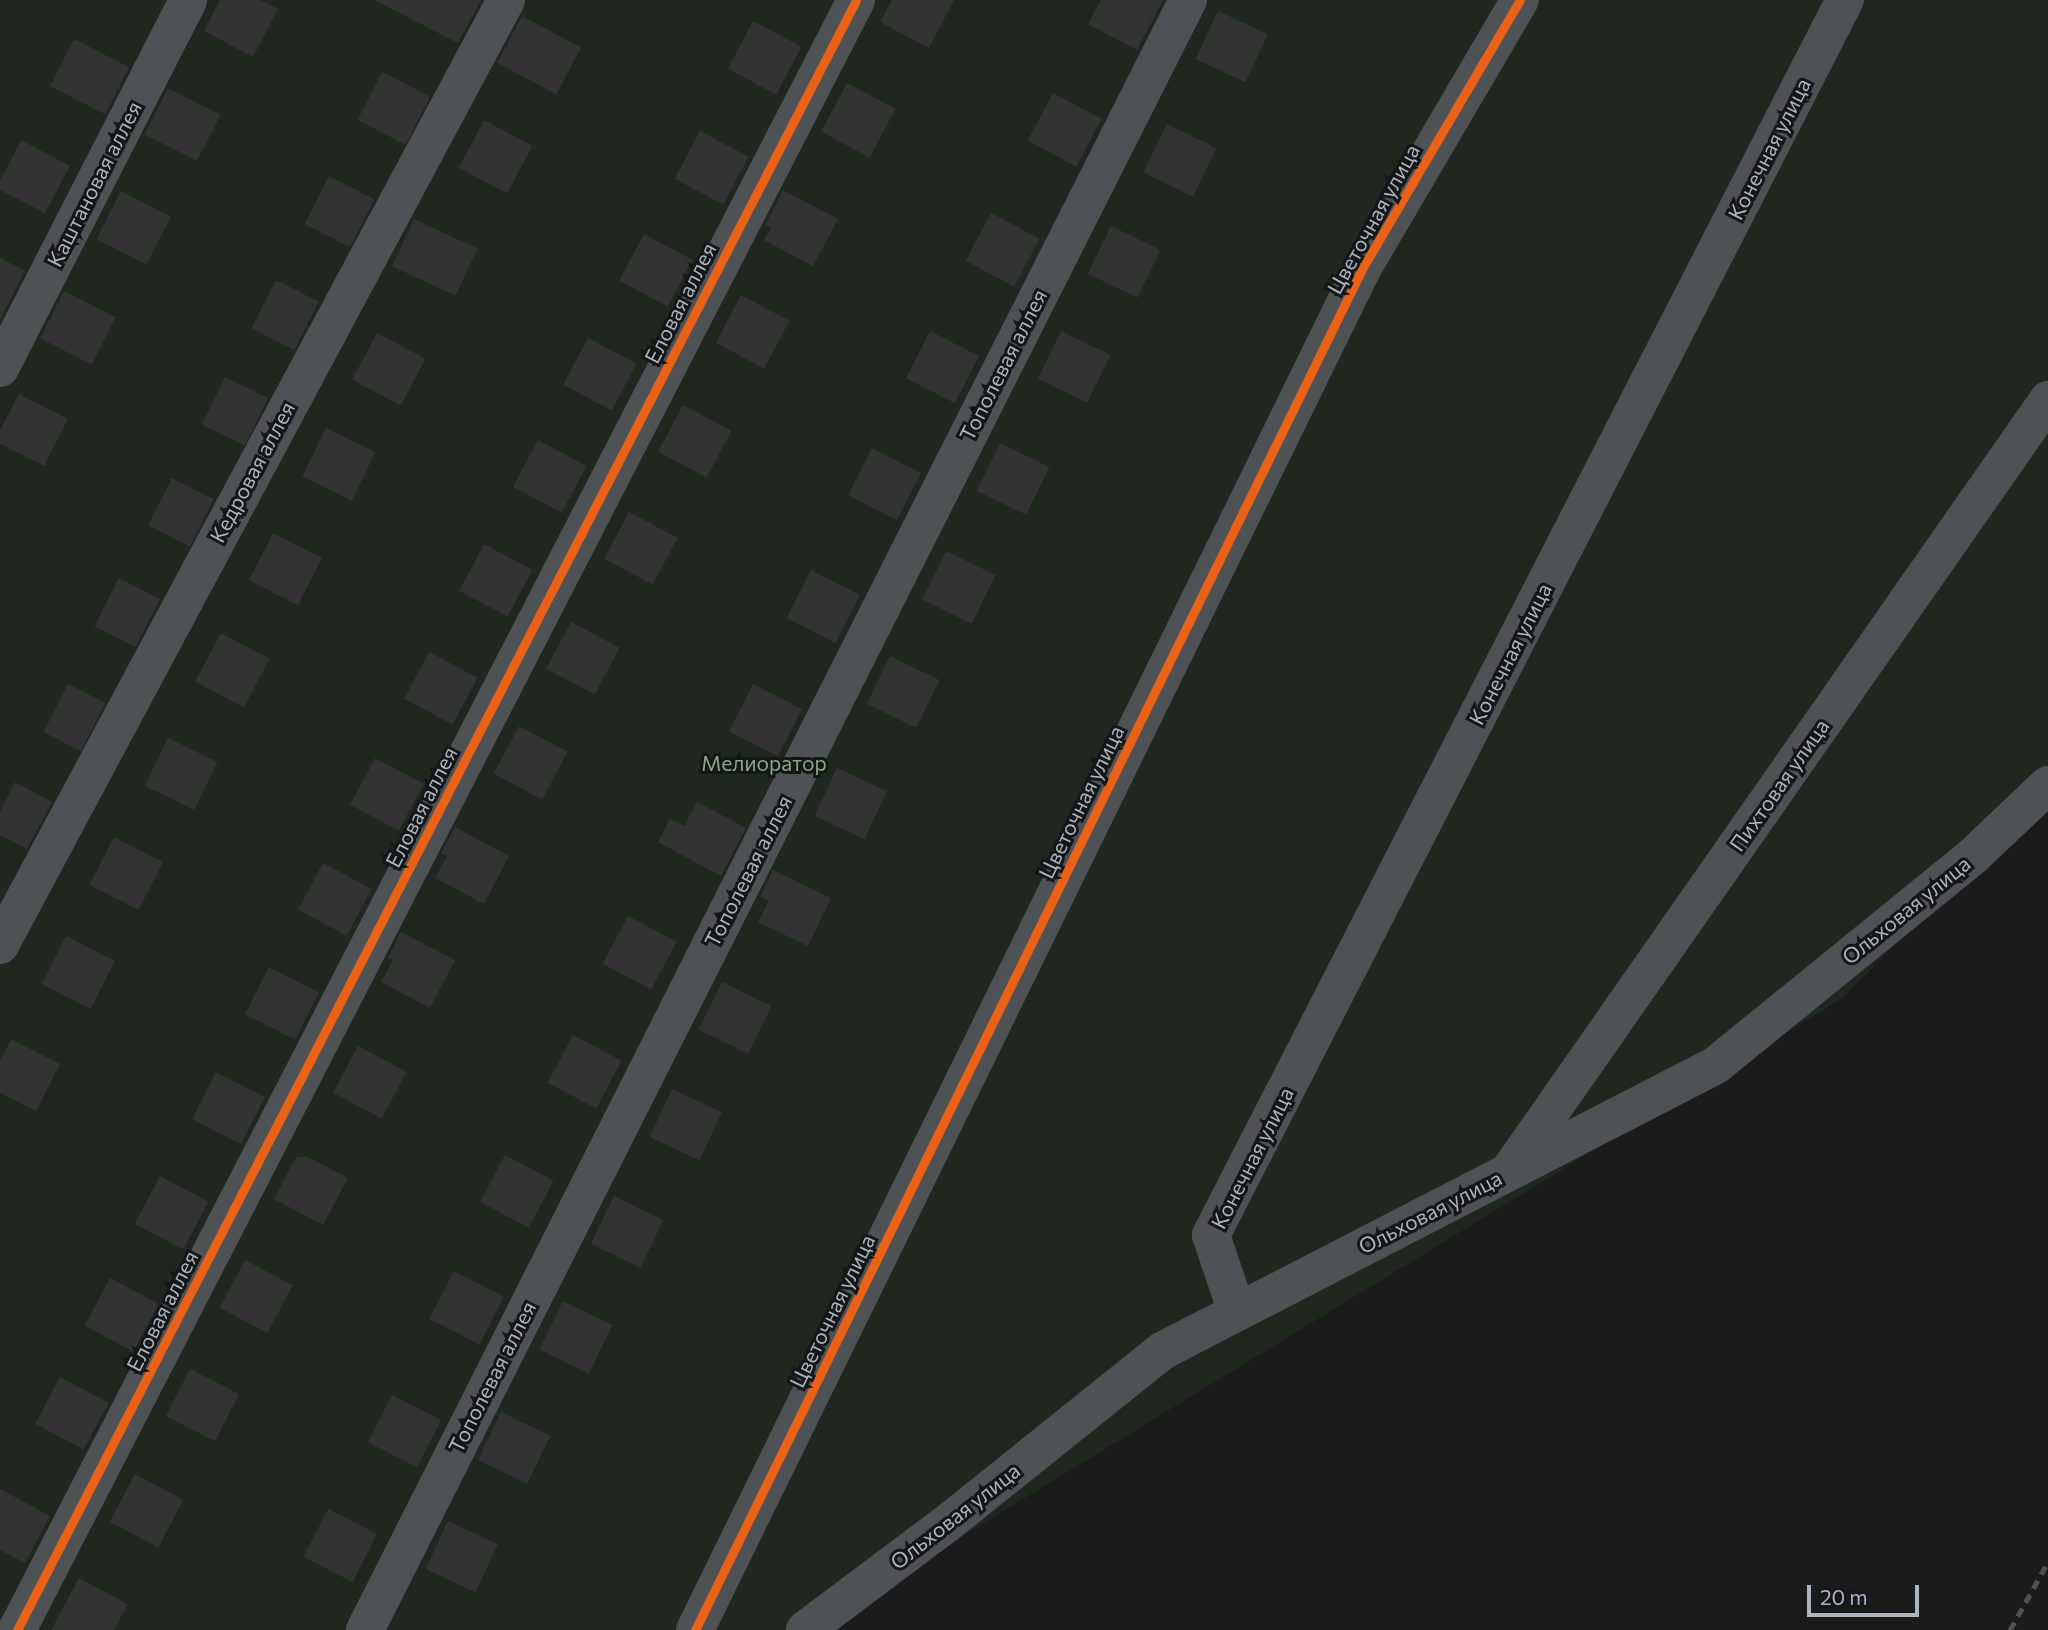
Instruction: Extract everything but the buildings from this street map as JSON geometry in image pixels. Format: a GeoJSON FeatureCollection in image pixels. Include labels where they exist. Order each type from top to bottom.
{"type":"FeatureCollection","features":[{"type":"Feature","properties":{"kind":"street","name":"Каштановая аллея"},"geometry":{"type":"LineString","coordinates":[[0,368],[188,0]]}},
{"type":"Feature","properties":{"kind":"street","name":"Кедровая аллея"},"geometry":{"type":"LineString","coordinates":[[0,945],[506,0]]}},
{"type":"Feature","properties":{"kind":"street","name":"Еловая аллея"},"geometry":{"type":"LineString","coordinates":[[17,1630],[856,0]]}},
{"type":"Feature","properties":{"kind":"street","name":"Тополевая аллея"},"geometry":{"type":"LineString","coordinates":[[365,1630],[1188,0]]}},
{"type":"Feature","properties":{"kind":"street","name":"Цветочная улица"},"geometry":{"type":"LineString","coordinates":[[695,1630],[1362,269],[1520,0]]}},
{"type":"Feature","properties":{"kind":"street","name":"Конечная улица"},"geometry":{"type":"LineString","coordinates":[[1237,1312],[1211,1235],[1845,0]]}},
{"type":"Feature","properties":{"kind":"street","name":"Пихтовая улица"},"geometry":{"type":"LineString","coordinates":[[1509,1171],[2048,400]]}},
{"type":"Feature","properties":{"kind":"street","name":"Ольховая улица"},"geometry":{"type":"LineString","coordinates":[[804,1630],[945,1525],[1162,1351],[1716,1065],[1974,855],[2048,785]]}},
{"type":"Feature","properties":{"kind":"green space","name":"Мелиоратор"},"geometry":{"type":"Polygon","coordinates":[[[0,0],[2048,0],[2048,789],[1843,998],[809,1630],[0,1630],[0,0]]]}},
{"type":"Feature","properties":{"kind":"railway"},"geometry":{"type":"LineString","coordinates":[[2010,1630],[2048,1562]]}},
{"type":"Feature","properties":{"kind":"cycle path"},"geometry":{"type":"LineString","coordinates":[[17,1630],[856,0]]}},
{"type":"Feature","properties":{"kind":"cycle path"},"geometry":{"type":"LineString","coordinates":[[695,1630],[1362,269],[1520,0]]}}]}
